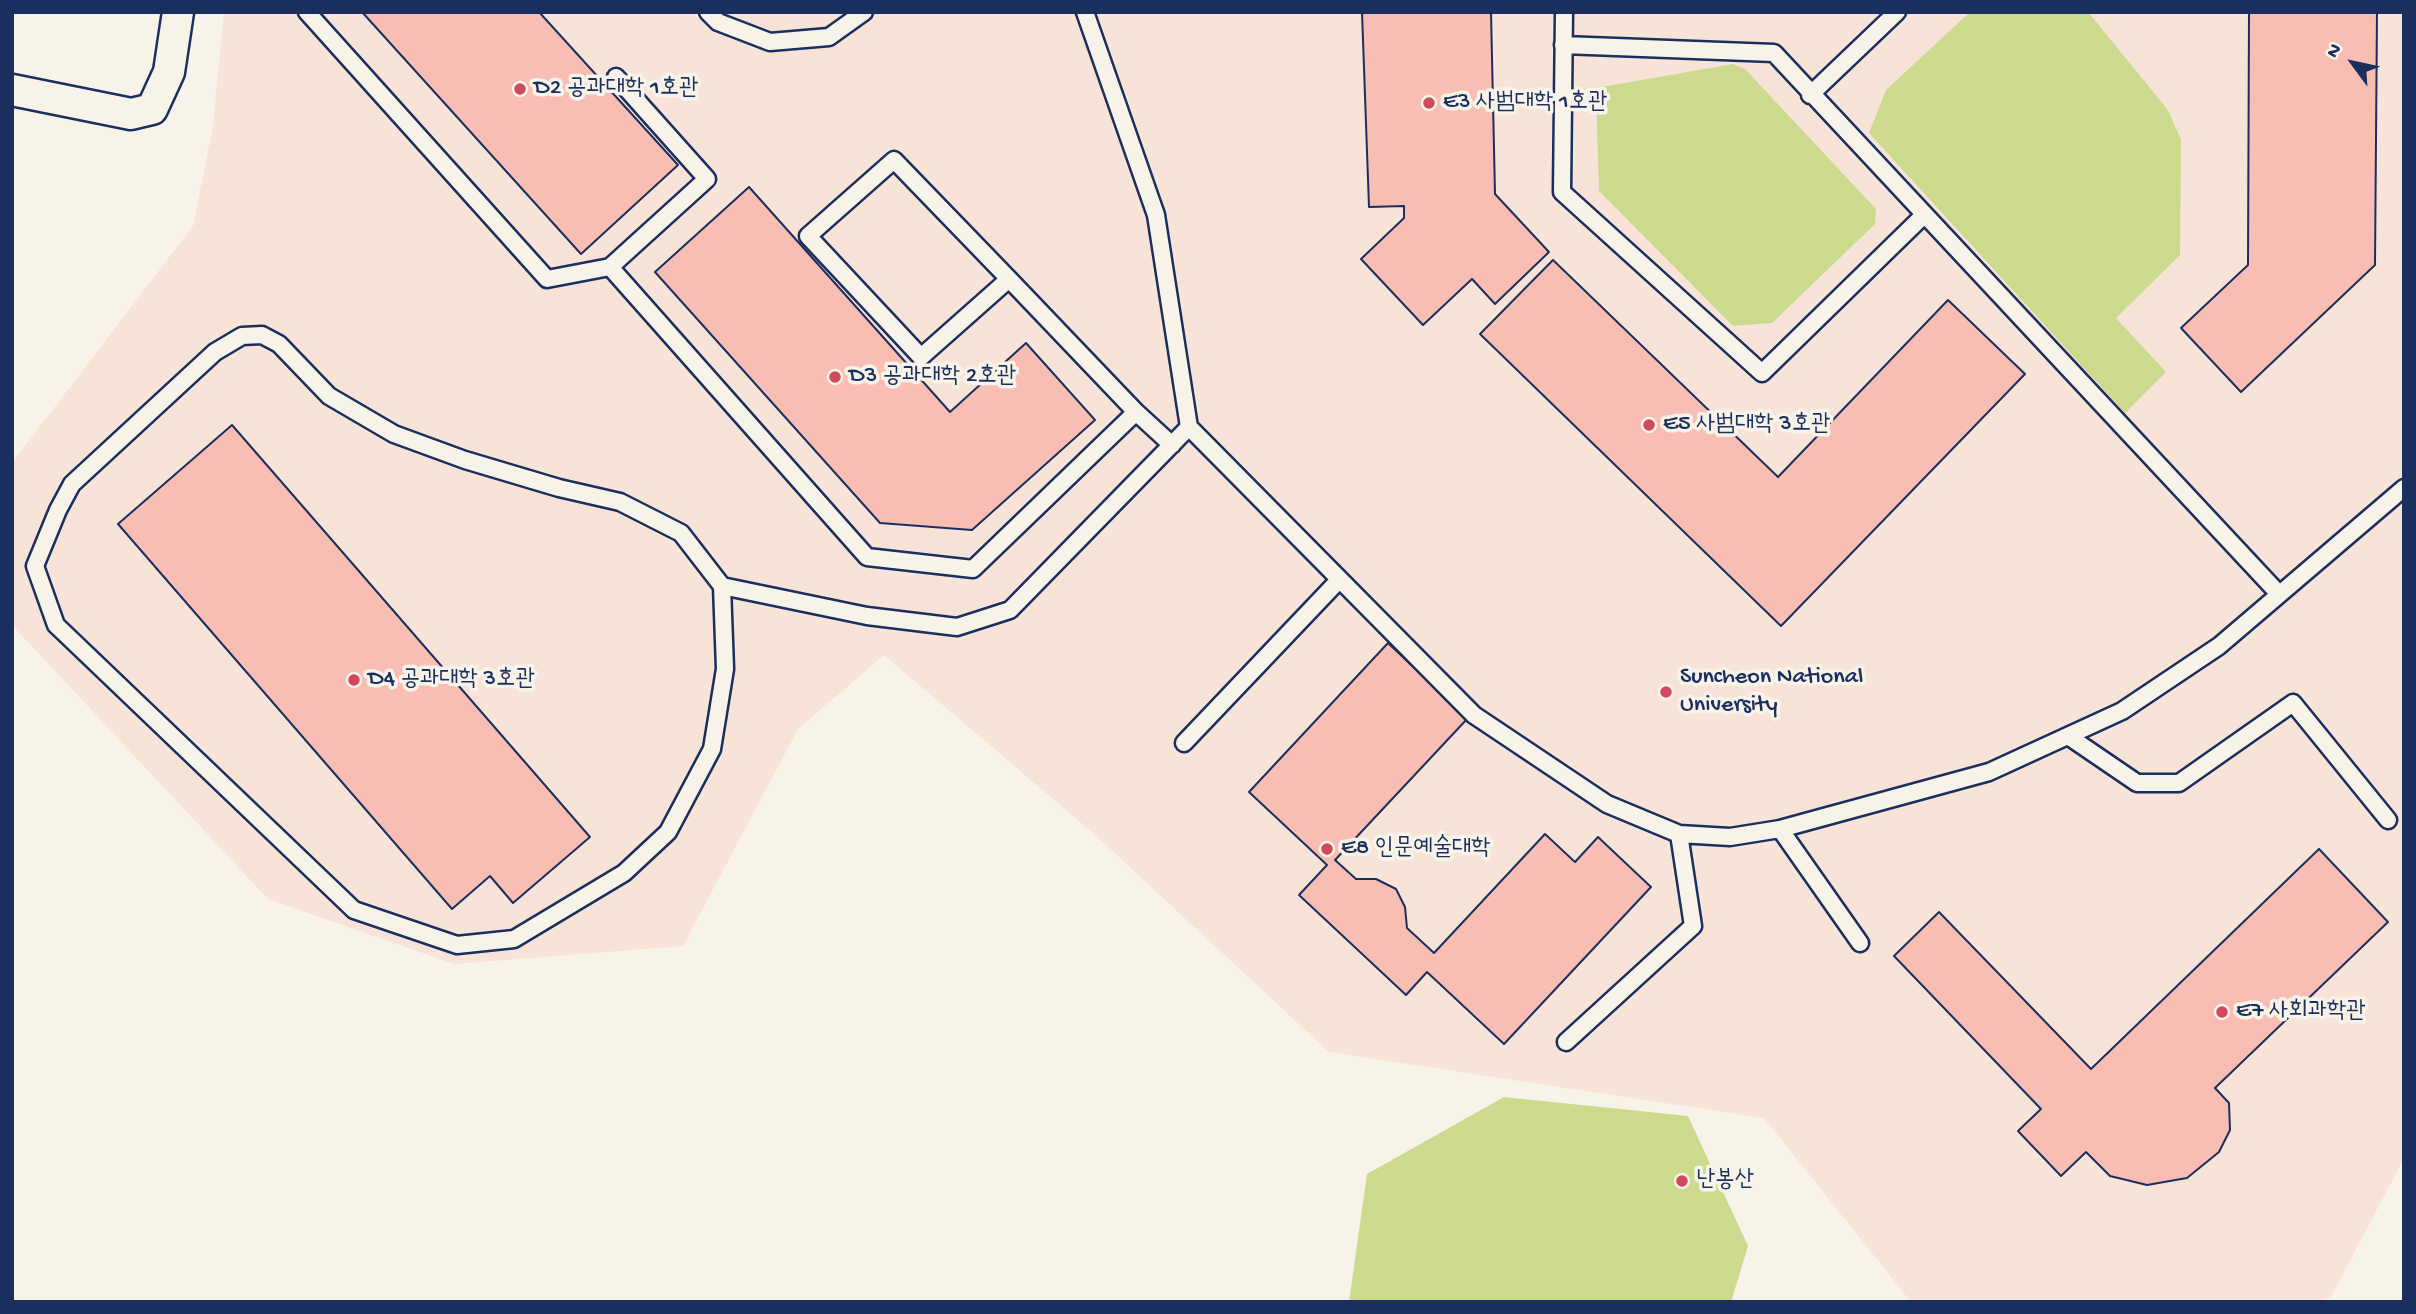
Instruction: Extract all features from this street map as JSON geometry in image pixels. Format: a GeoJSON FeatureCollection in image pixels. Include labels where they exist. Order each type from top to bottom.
{"type":"FeatureCollection","features":[{"type":"Feature","properties":{"kind":"street"},"geometry":{"type":"LineString","coordinates":[[12,90],[131,114],[152,109],[169,72],[178,12]]}},
{"type":"Feature","properties":{"kind":"lane"},"geometry":{"type":"LineString","coordinates":[[307,12],[547,279],[610,267],[707,178],[616,77]]}},
{"type":"Feature","properties":{"kind":"lane"},"geometry":{"type":"LineString","coordinates":[[708,12],[718,22],[771,42],[828,37],[864,12]]}},
{"type":"Feature","properties":{"kind":"lane"},"geometry":{"type":"LineString","coordinates":[[1085,12],[1156,215],[1189,428],[1474,715],[1607,804],[1679,834],[1730,837],[1780,829],[1989,772],[2122,711],[2208,653],[2404,488]]}},
{"type":"Feature","properties":{"kind":"lane"},"geometry":{"type":"LineString","coordinates":[[1564,12],[1562,192],[1762,373],[1924,215]]}},
{"type":"Feature","properties":{"kind":"lane"},"geometry":{"type":"LineString","coordinates":[[1810,95],[1897,12]]}},
{"type":"Feature","properties":{"kind":"lane"},"geometry":{"type":"LineString","coordinates":[[1563,45],[1774,53],[1810,95],[2279,594]]}},
{"type":"Feature","properties":{"kind":"lane"},"geometry":{"type":"LineString","coordinates":[[1009,279],[921,357],[808,236],[894,160],[1009,279],[1136,412],[1172,445]]}},
{"type":"Feature","properties":{"kind":"lane"},"geometry":{"type":"LineString","coordinates":[[610,267],[867,557],[973,569],[1136,412]]}},
{"type":"Feature","properties":{"kind":"lane"},"geometry":{"type":"LineString","coordinates":[[722,586],[724,668],[712,749],[668,832],[624,873],[514,939],[457,945],[354,909],[57,625],[35,566],[72,484],[215,352],[242,336],[262,335],[279,344],[329,396],[394,434],[547,484],[620,502],[681,533],[722,586],[867,616],[957,628],[1010,610],[1189,428]]}},
{"type":"Feature","properties":{"kind":"lane"},"geometry":{"type":"LineString","coordinates":[[1184,743],[1339,580]]}},
{"type":"Feature","properties":{"kind":"lane"},"geometry":{"type":"LineString","coordinates":[[2068,736],[2137,783],[2179,783],[2293,702],[2388,820]]}},
{"type":"Feature","properties":{"kind":"lane"},"geometry":{"type":"LineString","coordinates":[[1780,829],[1860,943]]}},
{"type":"Feature","properties":{"kind":"lane"},"geometry":{"type":"LineString","coordinates":[[1566,1042],[1693,926],[1679,834]]}},
{"type":"Feature","properties":{"kind":"shaded area","name":"Suncheon National University"},"geometry":{"type":"Polygon","coordinates":[[[224,12],[2404,12],[2404,1158],[2331,1297],[2313,1302],[1911,1302],[1764,1118],[1329,1052],[1093,833],[884,655],[798,729],[683,946],[454,964],[268,899],[12,625],[12,463],[193,226],[213,126],[224,12]]]}},
{"type":"Feature","properties":{"kind":"green space"},"geometry":{"type":"Polygon","coordinates":[[[1970,12],[2088,12],[2168,110],[2181,140],[2180,255],[2116,318],[2166,372],[2125,413],[1869,133],[1886,90],[1970,12]]]}},
{"type":"Feature","properties":{"kind":"green space"},"geometry":{"type":"Polygon","coordinates":[[[1733,64],[1745,69],[1876,209],[1875,224],[1772,323],[1733,326],[1599,191],[1596,88],[1733,64]]]}},
{"type":"Feature","properties":{"kind":"green space"},"geometry":{"type":"Polygon","coordinates":[[[1504,1097],[1688,1116],[1748,1246],[1731,1302],[1349,1302],[1367,1174],[1504,1097]]]}},
{"type":"Feature","properties":{"kind":"building","name":"D2 공과대학 1호관"},"geometry":{"type":"Polygon","coordinates":[[[362,12],[539,12],[678,165],[581,254],[362,12]]]}},
{"type":"Feature","properties":{"kind":"building","name":"E3 사범대학 1호관"},"geometry":{"type":"Polygon","coordinates":[[[1362,12],[1491,12],[1495,194],[1549,252],[1495,304],[1472,279],[1423,325],[1361,259],[1404,218],[1404,206],[1369,207],[1362,12]]]}},
{"type":"Feature","properties":{"kind":"building"},"geometry":{"type":"Polygon","coordinates":[[[2249,12],[2377,12],[2375,265],[2241,392],[2181,328],[2248,265],[2249,12]]]}},
{"type":"Feature","properties":{"kind":"building","name":"D3 공과대학 2호관"},"geometry":{"type":"Polygon","coordinates":[[[749,187],[950,412],[1026,343],[1095,420],[972,530],[880,523],[655,272],[749,187]]]}},
{"type":"Feature","properties":{"kind":"building","name":"E5 사범대학 3호관"},"geometry":{"type":"Polygon","coordinates":[[[1553,260],[1778,477],[1948,300],[2025,374],[1781,626],[1480,334],[1553,260]]]}},
{"type":"Feature","properties":{"kind":"building","name":"D4 공과대학 3호관"},"geometry":{"type":"Polygon","coordinates":[[[232,425],[590,837],[513,903],[490,876],[452,909],[118,524],[232,425]]]}},
{"type":"Feature","properties":{"kind":"building","name":"E8 인문예술대학"},"geometry":{"type":"Polygon","coordinates":[[[1388,643],[1468,718],[1335,860],[1356,879],[1376,879],[1396,889],[1405,907],[1407,928],[1434,953],[1545,834],[1575,862],[1598,837],[1651,887],[1504,1044],[1427,972],[1406,995],[1299,895],[1327,865],[1249,792],[1388,643]]]}},
{"type":"Feature","properties":{"kind":"building","name":"E7 사회과학관"},"geometry":{"type":"Polygon","coordinates":[[[2319,849],[2388,922],[2215,1088],[2229,1103],[2230,1130],[2219,1152],[2187,1178],[2147,1185],[2110,1176],[2086,1152],[2061,1176],[2018,1131],[2041,1109],[1894,956],[1939,912],[2091,1069],[2319,849]]]}},
{"type":"Feature","properties":{"kind":"place","name":"D2 공과대학 1호관"},"geometry":{"type":"Point","coordinates":[520,89]}},
{"type":"Feature","properties":{"kind":"place","name":"E3 사범대학 1호관"},"geometry":{"type":"Point","coordinates":[1429,103]}},
{"type":"Feature","properties":{"kind":"place","name":"D3 공과대학 2호관"},"geometry":{"type":"Point","coordinates":[835,377]}},
{"type":"Feature","properties":{"kind":"place","name":"E5 사범대학 3호관"},"geometry":{"type":"Point","coordinates":[1649,425]}},
{"type":"Feature","properties":{"kind":"place","name":"D4 공과대학 3호관"},"geometry":{"type":"Point","coordinates":[354,680]}},
{"type":"Feature","properties":{"kind":"place","name":"Suncheon National University"},"geometry":{"type":"Point","coordinates":[1666,692]}},
{"type":"Feature","properties":{"kind":"place","name":"E8 인문예술대학"},"geometry":{"type":"Point","coordinates":[1327,849]}},
{"type":"Feature","properties":{"kind":"place","name":"E7 사회과학관"},"geometry":{"type":"Point","coordinates":[2222,1012]}},
{"type":"Feature","properties":{"kind":"place","name":"난봉산"},"geometry":{"type":"Point","coordinates":[1682,1181]}}]}
